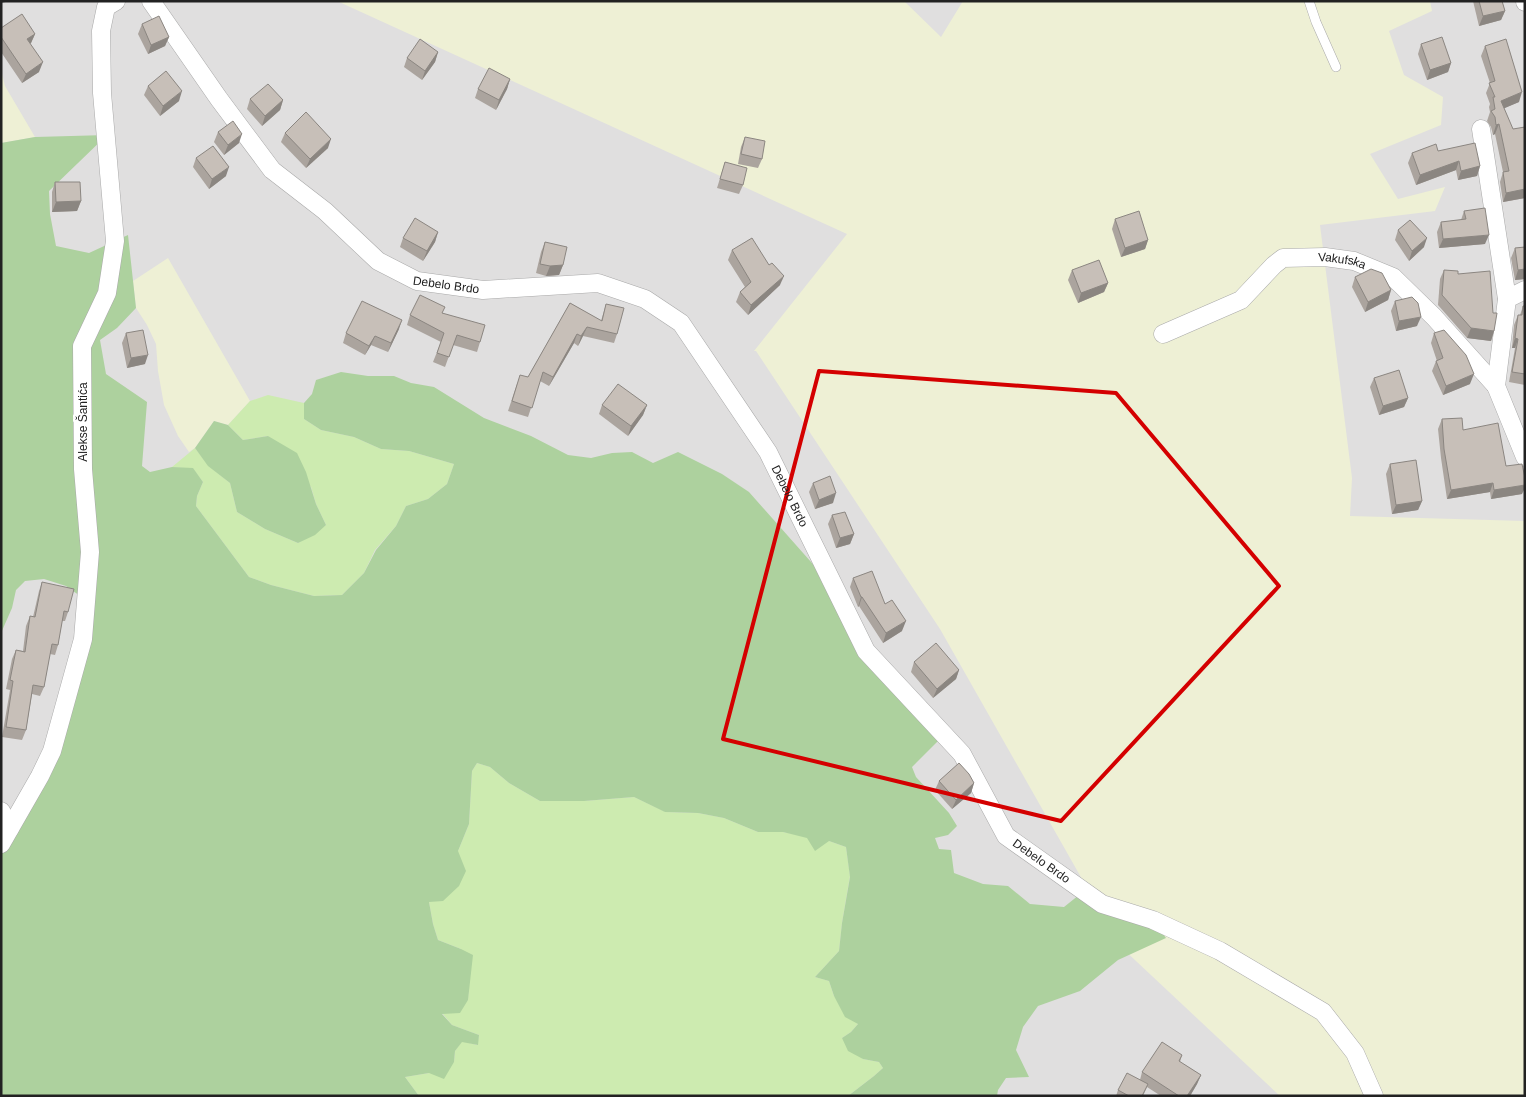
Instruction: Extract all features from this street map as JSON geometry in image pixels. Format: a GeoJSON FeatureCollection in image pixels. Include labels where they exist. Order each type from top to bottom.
{"type":"FeatureCollection","features":[{"type":"Feature","properties":{"kind":"street","name":"Debelo Brdo"},"geometry":{"type":"LineString","coordinates":[[151,1],[219,99],[272,170],[324,211],[378,262],[417,281],[484,290],[598,283],[645,299],[681,322],[768,452],[866,651],[962,754],[1006,836],[1102,904],[1153,920],[1220,951],[1323,1012],[1355,1053],[1374,1096]]}},
{"type":"Feature","properties":{"kind":"street","name":"Alekse Šantića"},"geometry":{"type":"LineString","coordinates":[[1,844],[33,790],[52,751],[82,638],[90,552],[83,468],[82,346],[107,293],[115,240],[102,93],[100,31],[107,3]]}},
{"type":"Feature","properties":{"kind":"street","name":"Vakufska"},"geometry":{"type":"LineString","coordinates":[[1481,129],[1507,299],[1496,386]]}},
{"type":"Feature","properties":{"kind":"street","name":"Vakufska"},"geometry":{"type":"LineString","coordinates":[[1164,334],[1241,300],[1283,258],[1326,257],[1354,261],[1393,277],[1434,317],[1496,386],[1525,457]]}},
{"type":"Feature","properties":{"kind":"street"},"geometry":{"type":"LineString","coordinates":[[1507,299],[1525,290]]}},
{"type":"Feature","properties":{"kind":"street"},"geometry":{"type":"LineString","coordinates":[[1,811],[10,828]]}},
{"type":"Feature","properties":{"kind":"lane"},"geometry":{"type":"LineString","coordinates":[[1309,1],[1336,67]]}},
{"type":"Feature","properties":{"kind":"highlighted area"},"geometry":{"type":"Polygon","coordinates":[[[819,371],[1116,393],[1279,586],[1061,821],[723,739],[819,371]]]}},
{"type":"Feature","properties":{"kind":"shaded area"},"geometry":{"type":"Polygon","coordinates":[[[1,1],[1525,1],[1525,1096],[1,1096],[1,1]]]}},
{"type":"Feature","properties":{"kind":"green space"},"geometry":{"type":"Polygon","coordinates":[[[337,1],[904,1],[941,37],[963,1],[1430,1],[1432,11],[1389,31],[1404,75],[1443,97],[1441,125],[1370,154],[1398,199],[1445,187],[1435,211],[1320,225],[1352,478],[1350,516],[1525,521],[1525,1096],[1280,1096],[1120,946],[940,629],[756,351],[754,351],[847,234],[337,1]]]}},
{"type":"Feature","properties":{"kind":"green space"},"geometry":{"type":"Polygon","coordinates":[[[1,70],[5,86],[35,137],[1,143],[1,70]]]}},
{"type":"Feature","properties":{"kind":"green space"},"geometry":{"type":"Polygon","coordinates":[[[107,135],[49,191],[50,214],[56,246],[89,253],[128,235],[136,308],[117,328],[100,340],[106,374],[147,402],[142,466],[150,472],[172,467],[193,468],[203,482],[197,496],[196,506],[249,577],[271,585],[314,596],[342,595],[364,573],[376,550],[396,526],[406,506],[428,499],[447,484],[454,464],[409,451],[381,449],[354,437],[321,430],[304,419],[304,403],[312,394],[316,380],[341,372],[368,376],[394,376],[411,383],[434,387],[484,418],[531,436],[568,455],[591,458],[612,453],[632,452],[653,463],[678,452],[722,474],[749,492],[827,580],[858,627],[940,739],[912,767],[916,777],[949,813],[957,826],[948,835],[935,838],[939,849],[951,850],[954,873],[983,884],[1008,886],[1030,904],[1064,907],[1084,891],[1153,920],[1166,938],[1118,960],[1080,991],[1038,1006],[1023,1027],[1016,1050],[1029,1077],[1006,1078],[998,1090],[997,1096],[848,1096],[883,1068],[879,1062],[863,1059],[848,1051],[842,1038],[858,1024],[845,1017],[834,996],[829,981],[815,977],[839,951],[850,877],[846,847],[829,841],[815,851],[807,838],[783,832],[758,832],[724,818],[698,813],[665,812],[634,797],[584,801],[540,801],[509,783],[490,767],[477,763],[472,771],[469,824],[458,851],[466,871],[459,886],[443,901],[429,902],[438,940],[473,955],[468,1000],[460,1013],[442,1014],[452,1025],[479,1035],[478,1045],[462,1042],[455,1051],[454,1062],[444,1079],[429,1073],[405,1077],[419,1096],[1,1096],[1,844],[52,751],[83,598],[66,586],[44,579],[25,581],[16,590],[12,608],[1,633],[1,143],[35,137],[107,135]]]}},
{"type":"Feature","properties":{"kind":"green space"},"geometry":{"type":"Polygon","coordinates":[[[168,258],[250,401],[228,425],[214,421],[195,448],[189,452],[178,436],[164,405],[158,371],[156,344],[136,308],[133,281],[168,258]]]}},
{"type":"Feature","properties":{"kind":"green space"},"geometry":{"type":"Polygon","coordinates":[[[268,395],[304,403],[304,419],[321,430],[354,437],[381,449],[409,451],[454,464],[447,484],[428,499],[406,506],[396,526],[375,550],[364,573],[342,595],[314,596],[271,585],[249,577],[196,506],[197,496],[203,482],[193,469],[172,467],[195,448],[209,466],[230,483],[237,512],[265,529],[298,543],[326,525],[316,504],[311,487],[268,436],[243,440],[228,425],[250,401],[268,395]]]}},
{"type":"Feature","properties":{"kind":"green space"},"geometry":{"type":"Polygon","coordinates":[[[214,421],[228,425],[243,440],[268,436],[297,453],[326,525],[315,535],[298,543],[265,529],[237,512],[230,483],[208,466],[195,448],[214,421]]]}},
{"type":"Feature","properties":{"kind":"green space"},"geometry":{"type":"Polygon","coordinates":[[[477,763],[490,767],[509,783],[540,801],[584,801],[634,797],[666,812],[698,813],[724,818],[758,832],[783,832],[829,841],[846,847],[850,876],[839,951],[815,977],[829,981],[834,996],[858,1024],[842,1038],[863,1059],[879,1062],[883,1068],[848,1096],[419,1096],[405,1077],[429,1073],[454,1062],[455,1051],[462,1041],[477,1045],[479,1035],[452,1025],[442,1013],[468,1000],[469,981],[461,949],[438,940],[429,902],[458,851],[469,824],[472,771],[477,763]]]}},
{"type":"Feature","properties":{"kind":"building"},"geometry":{"type":"Polygon","coordinates":[[[1479,1],[1502,1],[1505,11],[1483,16],[1479,1]]]}},
{"type":"Feature","properties":{"kind":"building"},"geometry":{"type":"Polygon","coordinates":[[[22,14],[35,34],[27,39],[43,62],[26,74],[1,37],[1,28],[22,14]]]}},
{"type":"Feature","properties":{"kind":"building"},"geometry":{"type":"Polygon","coordinates":[[[159,16],[169,37],[151,45],[142,24],[159,16]]]}},
{"type":"Feature","properties":{"kind":"building"},"geometry":{"type":"Polygon","coordinates":[[[1442,37],[1451,63],[1430,70],[1421,44],[1442,37]]]}},
{"type":"Feature","properties":{"kind":"building"},"geometry":{"type":"Polygon","coordinates":[[[420,39],[438,52],[425,71],[407,58],[420,39]]]}},
{"type":"Feature","properties":{"kind":"building"},"geometry":{"type":"Polygon","coordinates":[[[1506,39],[1522,92],[1501,101],[1513,129],[1525,127],[1525,189],[1506,193],[1503,172],[1509,171],[1499,124],[1496,125],[1495,117],[1491,111],[1495,109],[1493,97],[1495,97],[1489,83],[1495,81],[1485,46],[1506,39]]]}},
{"type":"Feature","properties":{"kind":"building"},"geometry":{"type":"Polygon","coordinates":[[[489,68],[510,79],[499,100],[478,89],[489,68]]]}},
{"type":"Feature","properties":{"kind":"building"},"geometry":{"type":"Polygon","coordinates":[[[166,71],[182,91],[163,106],[148,86],[166,71]]]}},
{"type":"Feature","properties":{"kind":"building"},"geometry":{"type":"Polygon","coordinates":[[[268,84],[283,100],[265,116],[250,99],[268,84]]]}},
{"type":"Feature","properties":{"kind":"building"},"geometry":{"type":"Polygon","coordinates":[[[306,112],[331,139],[310,159],[285,133],[306,112]]]}},
{"type":"Feature","properties":{"kind":"building"},"geometry":{"type":"Polygon","coordinates":[[[233,121],[242,134],[228,145],[218,132],[233,121]]]}},
{"type":"Feature","properties":{"kind":"building"},"geometry":{"type":"Polygon","coordinates":[[[745,137],[765,141],[762,159],[741,154],[745,137]]]}},
{"type":"Feature","properties":{"kind":"building"},"geometry":{"type":"Polygon","coordinates":[[[1475,143],[1480,166],[1461,171],[1459,161],[1420,175],[1412,153],[1436,144],[1438,151],[1475,143]]]}},
{"type":"Feature","properties":{"kind":"building"},"geometry":{"type":"Polygon","coordinates":[[[213,146],[229,167],[212,179],[196,158],[213,146]]]}},
{"type":"Feature","properties":{"kind":"building"},"geometry":{"type":"Polygon","coordinates":[[[725,162],[747,168],[743,185],[720,179],[725,162]]]}},
{"type":"Feature","properties":{"kind":"building"},"geometry":{"type":"Polygon","coordinates":[[[55,182],[80,182],[81,201],[56,202],[55,182]]]}},
{"type":"Feature","properties":{"kind":"building"},"geometry":{"type":"Polygon","coordinates":[[[1485,208],[1489,235],[1443,239],[1441,222],[1466,219],[1464,211],[1485,208]]]}},
{"type":"Feature","properties":{"kind":"building"},"geometry":{"type":"Polygon","coordinates":[[[1139,211],[1148,240],[1125,248],[1115,219],[1139,211]]]}},
{"type":"Feature","properties":{"kind":"building"},"geometry":{"type":"Polygon","coordinates":[[[415,218],[438,232],[427,251],[403,238],[415,218]]]}},
{"type":"Feature","properties":{"kind":"building"},"geometry":{"type":"Polygon","coordinates":[[[1410,220],[1427,238],[1412,251],[1398,230],[1410,220]]]}},
{"type":"Feature","properties":{"kind":"building"},"geometry":{"type":"Polygon","coordinates":[[[752,238],[769,265],[772,263],[784,276],[751,305],[740,292],[751,282],[732,250],[752,238]]]}},
{"type":"Feature","properties":{"kind":"building"},"geometry":{"type":"Polygon","coordinates":[[[545,242],[567,247],[563,265],[550,266],[540,264],[545,242]]]}},
{"type":"Feature","properties":{"kind":"building"},"geometry":{"type":"Polygon","coordinates":[[[1525,247],[1525,269],[1518,270],[1515,248],[1525,247]]]}},
{"type":"Feature","properties":{"kind":"building"},"geometry":{"type":"Polygon","coordinates":[[[1099,260],[1108,283],[1081,293],[1072,270],[1099,260]]]}},
{"type":"Feature","properties":{"kind":"building"},"geometry":{"type":"Polygon","coordinates":[[[1371,269],[1382,273],[1391,290],[1368,302],[1355,277],[1371,269]]]}},
{"type":"Feature","properties":{"kind":"building"},"geometry":{"type":"Polygon","coordinates":[[[1444,270],[1458,271],[1458,274],[1490,271],[1493,313],[1497,313],[1494,331],[1471,328],[1442,295],[1444,270]]]}},
{"type":"Feature","properties":{"kind":"building"},"geometry":{"type":"Polygon","coordinates":[[[420,295],[445,307],[442,313],[485,325],[480,342],[457,335],[449,357],[437,353],[444,333],[410,315],[420,295]]]}},
{"type":"Feature","properties":{"kind":"building"},"geometry":{"type":"Polygon","coordinates":[[[1412,297],[1418,303],[1421,317],[1399,321],[1395,301],[1412,297]]]}},
{"type":"Feature","properties":{"kind":"building"},"geometry":{"type":"Polygon","coordinates":[[[362,301],[402,320],[391,343],[375,336],[369,346],[346,333],[362,301]]]}},
{"type":"Feature","properties":{"kind":"building"},"geometry":{"type":"Polygon","coordinates":[[[570,303],[602,321],[606,304],[624,308],[617,334],[587,327],[581,336],[577,334],[553,377],[543,372],[532,408],[512,401],[520,375],[528,377],[570,303]]]}},
{"type":"Feature","properties":{"kind":"building"},"geometry":{"type":"Polygon","coordinates":[[[1523,306],[1525,306],[1525,374],[1512,372],[1518,339],[1515,338],[1518,315],[1522,315],[1523,306]]]}},
{"type":"Feature","properties":{"kind":"building"},"geometry":{"type":"Polygon","coordinates":[[[143,330],[148,355],[131,358],[126,333],[143,330]]]}},
{"type":"Feature","properties":{"kind":"building"},"geometry":{"type":"Polygon","coordinates":[[[1444,330],[1466,355],[1474,374],[1446,386],[1436,361],[1443,358],[1434,333],[1444,330]]]}},
{"type":"Feature","properties":{"kind":"building"},"geometry":{"type":"Polygon","coordinates":[[[1399,370],[1408,398],[1383,406],[1374,378],[1399,370]]]}},
{"type":"Feature","properties":{"kind":"building"},"geometry":{"type":"Polygon","coordinates":[[[618,384],[647,405],[631,426],[602,405],[618,384]]]}},
{"type":"Feature","properties":{"kind":"building"},"geometry":{"type":"Polygon","coordinates":[[[1462,418],[1463,430],[1498,423],[1506,466],[1522,464],[1525,485],[1494,490],[1493,483],[1451,490],[1444,449],[1442,419],[1462,418]]]}},
{"type":"Feature","properties":{"kind":"building"},"geometry":{"type":"Polygon","coordinates":[[[1416,460],[1422,501],[1396,505],[1390,464],[1416,460]]]}},
{"type":"Feature","properties":{"kind":"building"},"geometry":{"type":"Polygon","coordinates":[[[830,476],[836,493],[819,500],[813,483],[830,476]]]}},
{"type":"Feature","properties":{"kind":"building"},"geometry":{"type":"Polygon","coordinates":[[[845,512],[854,534],[840,538],[832,515],[845,512]]]}},
{"type":"Feature","properties":{"kind":"building"},"geometry":{"type":"Polygon","coordinates":[[[872,571],[885,604],[892,600],[906,621],[886,633],[861,597],[853,578],[872,571]]]}},
{"type":"Feature","properties":{"kind":"building"},"geometry":{"type":"Polygon","coordinates":[[[42,582],[74,589],[68,612],[64,611],[58,645],[52,644],[44,687],[33,685],[26,730],[6,727],[13,681],[10,680],[16,650],[25,652],[30,616],[35,617],[42,582]]]}},
{"type":"Feature","properties":{"kind":"building"},"geometry":{"type":"Polygon","coordinates":[[[936,643],[959,670],[937,689],[914,662],[936,643]]]}},
{"type":"Feature","properties":{"kind":"building"},"geometry":{"type":"Polygon","coordinates":[[[959,763],[974,783],[956,800],[939,781],[959,763]]]}},
{"type":"Feature","properties":{"kind":"building"},"geometry":{"type":"Polygon","coordinates":[[[1162,1042],[1182,1055],[1179,1061],[1201,1075],[1187,1096],[1179,1096],[1142,1072],[1162,1042]]]}},
{"type":"Feature","properties":{"kind":"building"},"geometry":{"type":"Polygon","coordinates":[[[1127,1073],[1148,1084],[1142,1096],[1129,1096],[1118,1090],[1127,1073]]]}}]}
